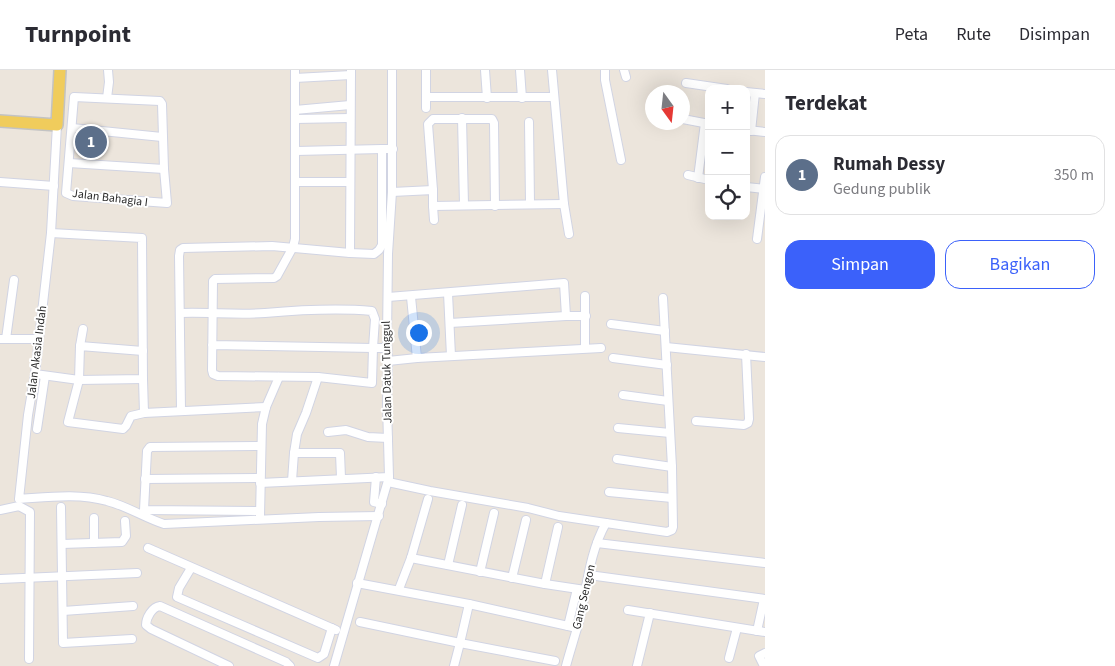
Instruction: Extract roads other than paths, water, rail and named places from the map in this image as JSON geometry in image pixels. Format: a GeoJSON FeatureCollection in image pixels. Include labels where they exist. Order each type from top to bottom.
{"type":"FeatureCollection","features":[{"type":"Feature","properties":{"kind":"main road","name":"Jalan Akasia Indah"},"geometry":{"type":"LineString","coordinates":[[57,125],[60,70]]}},
{"type":"Feature","properties":{"kind":"main road"},"geometry":{"type":"LineString","coordinates":[[0,121],[57,125]]}},
{"type":"Feature","properties":{"kind":"street"},"geometry":{"type":"LineString","coordinates":[[107,98],[108,70]]}},
{"type":"Feature","properties":{"kind":"street","name":"Jalan Datuk Tunggul"},"geometry":{"type":"LineString","coordinates":[[334,666],[388,480],[387,348],[388,254],[392,192],[392,70]]}},
{"type":"Feature","properties":{"kind":"street"},"geometry":{"type":"LineString","coordinates":[[426,70],[426,108]]}},
{"type":"Feature","properties":{"kind":"street"},"geometry":{"type":"LineString","coordinates":[[485,70],[487,98]]}},
{"type":"Feature","properties":{"kind":"street"},"geometry":{"type":"LineString","coordinates":[[520,70],[522,98]]}},
{"type":"Feature","properties":{"kind":"street"},"geometry":{"type":"LineString","coordinates":[[552,70],[568,234]]}},
{"type":"Feature","properties":{"kind":"street"},"geometry":{"type":"LineString","coordinates":[[605,70],[605,80],[621,160]]}},
{"type":"Feature","properties":{"kind":"street"},"geometry":{"type":"LineString","coordinates":[[180,313],[212,312],[263,313],[281,310],[354,309],[372,311],[375,318],[372,383],[318,377],[218,376],[213,374],[212,370],[212,312],[213,281],[215,279],[274,278],[277,276],[293,247],[295,238],[296,182],[295,74],[351,72],[350,254]]}},
{"type":"Feature","properties":{"kind":"street"},"geometry":{"type":"LineString","coordinates":[[686,82],[705,85]]}},
{"type":"Feature","properties":{"kind":"street"},"geometry":{"type":"LineString","coordinates":[[750,92],[765,94]]}},
{"type":"Feature","properties":{"kind":"street"},"geometry":{"type":"LineString","coordinates":[[750,125],[756,93]]}},
{"type":"Feature","properties":{"kind":"street"},"geometry":{"type":"LineString","coordinates":[[59,97],[74,97]]}},
{"type":"Feature","properties":{"kind":"street","name":"Jalan Bahagia I"},"geometry":{"type":"LineString","coordinates":[[74,97],[107,98],[160,101],[162,104],[166,204],[68,195],[66,193],[74,97]]}},
{"type":"Feature","properties":{"kind":"street"},"geometry":{"type":"LineString","coordinates":[[426,97],[554,98]]}},
{"type":"Feature","properties":{"kind":"street"},"geometry":{"type":"LineString","coordinates":[[295,110],[350,105]]}},
{"type":"Feature","properties":{"kind":"street"},"geometry":{"type":"LineString","coordinates":[[295,119],[350,118]]}},
{"type":"Feature","properties":{"kind":"street"},"geometry":{"type":"LineString","coordinates":[[462,118],[464,205]]}},
{"type":"Feature","properties":{"kind":"street"},"geometry":{"type":"LineString","coordinates":[[434,220],[428,124],[433,119],[492,119],[494,123],[495,206]]}},
{"type":"Feature","properties":{"kind":"street"},"geometry":{"type":"LineString","coordinates":[[690,120],[705,124]]}},
{"type":"Feature","properties":{"kind":"street"},"geometry":{"type":"LineString","coordinates":[[528,122],[530,204]]}},
{"type":"Feature","properties":{"kind":"street","name":"Jalan Akasia Indah"},"geometry":{"type":"LineString","coordinates":[[19,502],[51,233],[57,125]]}},
{"type":"Feature","properties":{"kind":"street"},"geometry":{"type":"LineString","coordinates":[[72,128],[162,138]]}},
{"type":"Feature","properties":{"kind":"street"},"geometry":{"type":"LineString","coordinates":[[698,178],[706,130]]}},
{"type":"Feature","properties":{"kind":"street"},"geometry":{"type":"LineString","coordinates":[[750,130],[765,132]]}},
{"type":"Feature","properties":{"kind":"street"},"geometry":{"type":"LineString","coordinates":[[181,410],[180,250],[183,248],[233,246],[293,247],[350,254],[374,254],[382,245],[382,149]]}},
{"type":"Feature","properties":{"kind":"street"},"geometry":{"type":"LineString","coordinates":[[296,151],[392,149]]}},
{"type":"Feature","properties":{"kind":"street"},"geometry":{"type":"LineString","coordinates":[[69,163],[164,170]]}},
{"type":"Feature","properties":{"kind":"street"},"geometry":{"type":"LineString","coordinates":[[688,175],[705,179]]}},
{"type":"Feature","properties":{"kind":"street"},"geometry":{"type":"LineString","coordinates":[[758,239],[765,177]]}},
{"type":"Feature","properties":{"kind":"street"},"geometry":{"type":"LineString","coordinates":[[0,182],[54,186]]}},
{"type":"Feature","properties":{"kind":"street"},"geometry":{"type":"LineString","coordinates":[[296,182],[349,182]]}},
{"type":"Feature","properties":{"kind":"street"},"geometry":{"type":"LineString","coordinates":[[750,187],[764,189]]}},
{"type":"Feature","properties":{"kind":"street"},"geometry":{"type":"LineString","coordinates":[[392,192],[433,190]]}},
{"type":"Feature","properties":{"kind":"street"},"geometry":{"type":"LineString","coordinates":[[433,206],[564,204]]}},
{"type":"Feature","properties":{"kind":"street"},"geometry":{"type":"LineString","coordinates":[[51,233],[142,238],[142,379],[144,413]]}},
{"type":"Feature","properties":{"kind":"street"},"geometry":{"type":"LineString","coordinates":[[14,280],[3,339],[40,338]]}},
{"type":"Feature","properties":{"kind":"street"},"geometry":{"type":"LineString","coordinates":[[388,297],[411,297],[564,284],[566,316]]}},
{"type":"Feature","properties":{"kind":"street"},"geometry":{"type":"LineString","coordinates":[[448,294],[451,356]]}},
{"type":"Feature","properties":{"kind":"street"},"geometry":{"type":"LineString","coordinates":[[585,296],[585,348]]}},
{"type":"Feature","properties":{"kind":"street"},"geometry":{"type":"LineString","coordinates":[[411,297],[417,358]]}},
{"type":"Feature","properties":{"kind":"street"},"geometry":{"type":"LineString","coordinates":[[145,478],[292,481],[376,477],[430,491],[528,508],[604,526],[667,532],[672,530],[673,527],[672,467],[663,298]]}},
{"type":"Feature","properties":{"kind":"street"},"geometry":{"type":"LineString","coordinates":[[450,323],[586,316]]}},
{"type":"Feature","properties":{"kind":"street"},"geometry":{"type":"LineString","coordinates":[[611,324],[665,331]]}},
{"type":"Feature","properties":{"kind":"street"},"geometry":{"type":"LineString","coordinates":[[83,328],[80,346],[79,380],[68,422],[123,429],[131,416],[144,413],[266,407]]}},
{"type":"Feature","properties":{"kind":"street"},"geometry":{"type":"LineString","coordinates":[[212,345],[387,348]]}},
{"type":"Feature","properties":{"kind":"street"},"geometry":{"type":"LineString","coordinates":[[80,346],[143,351]]}},
{"type":"Feature","properties":{"kind":"street"},"geometry":{"type":"LineString","coordinates":[[666,347],[765,357]]}},
{"type":"Feature","properties":{"kind":"street"},"geometry":{"type":"LineString","coordinates":[[388,362],[417,358],[601,348]]}},
{"type":"Feature","properties":{"kind":"street"},"geometry":{"type":"LineString","coordinates":[[696,420],[744,425],[748,423],[746,354]]}},
{"type":"Feature","properties":{"kind":"street"},"geometry":{"type":"LineString","coordinates":[[613,358],[667,365]]}},
{"type":"Feature","properties":{"kind":"street"},"geometry":{"type":"LineString","coordinates":[[35,374],[79,380],[142,379]]}},
{"type":"Feature","properties":{"kind":"street"},"geometry":{"type":"LineString","coordinates":[[37,429],[45,376]]}},
{"type":"Feature","properties":{"kind":"street"},"geometry":{"type":"LineString","coordinates":[[260,516],[260,446],[262,424],[266,407],[279,377]]}},
{"type":"Feature","properties":{"kind":"street"},"geometry":{"type":"LineString","coordinates":[[292,481],[297,434],[318,377]]}},
{"type":"Feature","properties":{"kind":"street"},"geometry":{"type":"LineString","coordinates":[[623,395],[668,401]]}},
{"type":"Feature","properties":{"kind":"street"},"geometry":{"type":"LineString","coordinates":[[618,428],[670,433]]}},
{"type":"Feature","properties":{"kind":"street"},"geometry":{"type":"LineString","coordinates":[[328,432],[346,430],[368,437],[388,438]]}},
{"type":"Feature","properties":{"kind":"street"},"geometry":{"type":"LineString","coordinates":[[260,446],[153,446],[147,451],[144,510],[260,516],[378,516]]}},
{"type":"Feature","properties":{"kind":"street"},"geometry":{"type":"LineString","coordinates":[[294,453],[340,453],[341,478]]}},
{"type":"Feature","properties":{"kind":"street"},"geometry":{"type":"LineString","coordinates":[[617,459],[672,467]]}},
{"type":"Feature","properties":{"kind":"street"},"geometry":{"type":"LineString","coordinates":[[376,477],[374,502],[382,504]]}},
{"type":"Feature","properties":{"kind":"street"},"geometry":{"type":"LineString","coordinates":[[609,492],[672,498]]}},
{"type":"Feature","properties":{"kind":"street"},"geometry":{"type":"LineString","coordinates":[[0,510],[19,502],[81,496],[110,501],[149,520],[164,524],[260,516]]}},
{"type":"Feature","properties":{"kind":"street"},"geometry":{"type":"LineString","coordinates":[[399,589],[411,558],[428,499]]}},
{"type":"Feature","properties":{"kind":"street"},"geometry":{"type":"LineString","coordinates":[[19,502],[30,512],[29,659]]}},
{"type":"Feature","properties":{"kind":"street"},"geometry":{"type":"LineString","coordinates":[[448,565],[462,505]]}},
{"type":"Feature","properties":{"kind":"street"},"geometry":{"type":"LineString","coordinates":[[61,507],[62,640],[64,644],[132,639]]}},
{"type":"Feature","properties":{"kind":"street"},"geometry":{"type":"LineString","coordinates":[[480,572],[494,513]]}},
{"type":"Feature","properties":{"kind":"street"},"geometry":{"type":"LineString","coordinates":[[94,518],[94,543]]}},
{"type":"Feature","properties":{"kind":"street"},"geometry":{"type":"LineString","coordinates":[[512,578],[526,520]]}},
{"type":"Feature","properties":{"kind":"street"},"geometry":{"type":"LineString","coordinates":[[62,544],[124,540],[126,536],[126,521]]}},
{"type":"Feature","properties":{"kind":"street","name":"Gang Sengon"},"geometry":{"type":"LineString","coordinates":[[566,666],[577,628],[581,589],[589,574],[597,543],[604,526]]}},
{"type":"Feature","properties":{"kind":"street"},"geometry":{"type":"LineString","coordinates":[[545,584],[558,527]]}},
{"type":"Feature","properties":{"kind":"street"},"geometry":{"type":"LineString","coordinates":[[597,543],[765,563]]}},
{"type":"Feature","properties":{"kind":"street"},"geometry":{"type":"LineString","coordinates":[[148,548],[342,634]]}},
{"type":"Feature","properties":{"kind":"street"},"geometry":{"type":"LineString","coordinates":[[411,558],[512,578],[581,589],[568,626]]}},
{"type":"Feature","properties":{"kind":"street"},"geometry":{"type":"LineString","coordinates":[[191,568],[179,588],[178,597],[318,658],[322,656],[332,628]]}},
{"type":"Feature","properties":{"kind":"street"},"geometry":{"type":"LineString","coordinates":[[0,579],[62,578],[137,573]]}},
{"type":"Feature","properties":{"kind":"street"},"geometry":{"type":"LineString","coordinates":[[589,574],[764,599],[761,632],[628,610]]}},
{"type":"Feature","properties":{"kind":"street"},"geometry":{"type":"LineString","coordinates":[[358,583],[399,589],[577,628]]}},
{"type":"Feature","properties":{"kind":"street"},"geometry":{"type":"LineString","coordinates":[[454,666],[469,604]]}},
{"type":"Feature","properties":{"kind":"street"},"geometry":{"type":"LineString","coordinates":[[62,611],[133,606]]}},
{"type":"Feature","properties":{"kind":"street"},"geometry":{"type":"LineString","coordinates":[[229,666],[151,629],[146,625],[146,622],[153,609],[160,606],[286,662],[290,666]]}},
{"type":"Feature","properties":{"kind":"street"},"geometry":{"type":"LineString","coordinates":[[638,666],[650,613]]}},
{"type":"Feature","properties":{"kind":"street"},"geometry":{"type":"LineString","coordinates":[[360,622],[555,660]]}},
{"type":"Feature","properties":{"kind":"street"},"geometry":{"type":"LineString","coordinates":[[728,658],[737,628]]}},
{"type":"Feature","properties":{"kind":"street"},"geometry":{"type":"LineString","coordinates":[[764,666],[759,656],[765,653]]}},
{"type":"Feature","properties":{"kind":"place","name":"Rumah Dessy"},"geometry":{"type":"Point","coordinates":[91,142]}}]}
